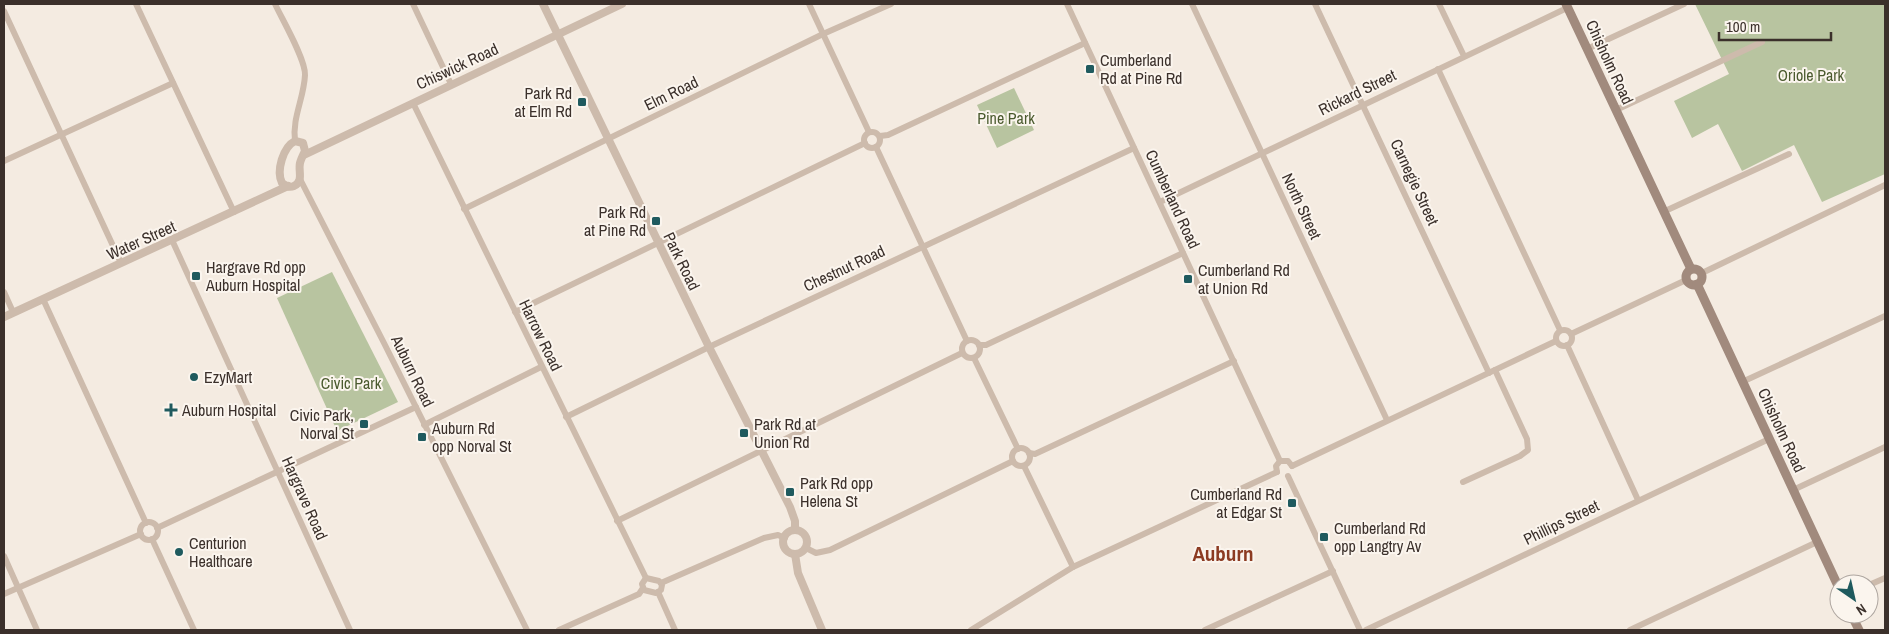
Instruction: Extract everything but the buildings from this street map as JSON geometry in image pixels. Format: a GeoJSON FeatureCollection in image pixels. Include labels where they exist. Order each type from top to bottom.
{"type":"FeatureCollection","features":[{"type":"Feature","properties":{"kind":"main road","name":"Chisholm Road"},"geometry":{"type":"LineString","coordinates":[[1567,6],[1690,269]]}},
{"type":"Feature","properties":{"kind":"main road"},"geometry":{"type":"LineString","coordinates":[[1690,269],[1697,269],[1702,273],[1702,280],[1697,284],[1691,284],[1686,280],[1686,274],[1690,269]]}},
{"type":"Feature","properties":{"kind":"main road","name":"Chisholm Road"},"geometry":{"type":"LineString","coordinates":[[1697,284],[1833,574]]}},
{"type":"Feature","properties":{"kind":"street"},"geometry":{"type":"LineString","coordinates":[[136,4],[234,212]]}},
{"type":"Feature","properties":{"kind":"street"},"geometry":{"type":"LineString","coordinates":[[275,4],[299,54],[306,74],[295,121],[295,141]]}},
{"type":"Feature","properties":{"kind":"street"},"geometry":{"type":"LineString","coordinates":[[413,4],[451,84]]}},
{"type":"Feature","properties":{"kind":"street","name":"Park Road"},"geometry":{"type":"LineString","coordinates":[[543,4],[709,347],[790,507],[795,521],[795,530]]}},
{"type":"Feature","properties":{"kind":"street","name":"Chiswick Road"},"geometry":{"type":"LineString","coordinates":[[304,155],[622,4]]}},
{"type":"Feature","properties":{"kind":"street"},"geometry":{"type":"LineString","coordinates":[[808,4],[869,132]]}},
{"type":"Feature","properties":{"kind":"street","name":"Elm Road"},"geometry":{"type":"LineString","coordinates":[[464,209],[823,34],[891,4]]}},
{"type":"Feature","properties":{"kind":"street","name":"Cumberland Road"},"geometry":{"type":"LineString","coordinates":[[1067,4],[1280,461]]}},
{"type":"Feature","properties":{"kind":"street","name":"North Street"},"geometry":{"type":"LineString","coordinates":[[1192,4],[1387,420]]}},
{"type":"Feature","properties":{"kind":"street","name":"Carnegie Street"},"geometry":{"type":"LineString","coordinates":[[1315,4],[1492,371],[1527,439],[1528,450],[1520,456],[1463,482]]}},
{"type":"Feature","properties":{"kind":"street"},"geometry":{"type":"LineString","coordinates":[[1439,4],[1464,56]]}},
{"type":"Feature","properties":{"kind":"street"},"geometry":{"type":"LineString","coordinates":[[1587,49],[1684,4]]}},
{"type":"Feature","properties":{"kind":"street","name":"Rickard Street"},"geometry":{"type":"LineString","coordinates":[[1160,202],[1567,6]]}},
{"type":"Feature","properties":{"kind":"street"},"geometry":{"type":"LineString","coordinates":[[4,11],[121,263]]}},
{"type":"Feature","properties":{"kind":"street"},"geometry":{"type":"LineString","coordinates":[[1616,110],[1762,42]]}},
{"type":"Feature","properties":{"kind":"street"},"geometry":{"type":"LineString","coordinates":[[869,132],[875,132],[880,136],[888,135],[1085,43]]}},
{"type":"Feature","properties":{"kind":"street"},"geometry":{"type":"LineString","coordinates":[[1438,68],[1560,330]]}},
{"type":"Feature","properties":{"kind":"street"},"geometry":{"type":"LineString","coordinates":[[4,161],[173,83]]}},
{"type":"Feature","properties":{"kind":"street","name":"Harrow Road"},"geometry":{"type":"LineString","coordinates":[[413,102],[541,367],[646,578]]}},
{"type":"Feature","properties":{"kind":"street"},"geometry":{"type":"LineString","coordinates":[[869,132],[864,138],[865,143],[869,147],[876,147]]}},
{"type":"Feature","properties":{"kind":"street"},"geometry":{"type":"LineString","coordinates":[[876,147],[880,142],[880,136]]}},
{"type":"Feature","properties":{"kind":"street"},"geometry":{"type":"LineString","coordinates":[[288,186],[282,183],[280,172],[286,150],[295,141],[300,141],[305,145],[304,155],[299,166],[300,179]]}},
{"type":"Feature","properties":{"kind":"street"},"geometry":{"type":"LineString","coordinates":[[515,312],[865,143]]}},
{"type":"Feature","properties":{"kind":"street"},"geometry":{"type":"LineString","coordinates":[[876,147],[966,341]]}},
{"type":"Feature","properties":{"kind":"street","name":"Chestnut Road"},"geometry":{"type":"LineString","coordinates":[[566,417],[922,246],[1134,148]]}},
{"type":"Feature","properties":{"kind":"street"},"geometry":{"type":"LineString","coordinates":[[1663,212],[1789,154]]}},
{"type":"Feature","properties":{"kind":"street","name":"Water Street"},"geometry":{"type":"LineString","coordinates":[[4,317],[288,186],[294,186],[300,179]]}},
{"type":"Feature","properties":{"kind":"street","name":"Auburn Road"},"geometry":{"type":"LineString","coordinates":[[300,179],[527,630]]}},
{"type":"Feature","properties":{"kind":"street"},"geometry":{"type":"LineString","coordinates":[[1702,273],[1885,185]]}},
{"type":"Feature","properties":{"kind":"street","name":"Hargrave Road"},"geometry":{"type":"LineString","coordinates":[[172,240],[350,630]]}},
{"type":"Feature","properties":{"kind":"street"},"geometry":{"type":"LineString","coordinates":[[979,346],[986,345],[1183,253]]}},
{"type":"Feature","properties":{"kind":"street"},"geometry":{"type":"LineString","coordinates":[[1571,334],[1686,280]]}},
{"type":"Feature","properties":{"kind":"street"},"geometry":{"type":"LineString","coordinates":[[4,292],[13,312]]}},
{"type":"Feature","properties":{"kind":"street"},"geometry":{"type":"LineString","coordinates":[[43,299],[146,523]]}},
{"type":"Feature","properties":{"kind":"street"},"geometry":{"type":"LineString","coordinates":[[1742,382],[1885,316]]}},
{"type":"Feature","properties":{"kind":"street"},"geometry":{"type":"LineString","coordinates":[[1556,341],[1561,345],[1567,345],[1572,340],[1571,334],[1567,330],[1560,330]]}},
{"type":"Feature","properties":{"kind":"street"},"geometry":{"type":"LineString","coordinates":[[1556,341],[1556,335],[1560,330]]}},
{"type":"Feature","properties":{"kind":"street"},"geometry":{"type":"LineString","coordinates":[[966,341],[975,341],[979,346],[980,351],[974,358],[966,357],[962,353],[962,345],[966,341]]}},
{"type":"Feature","properties":{"kind":"street"},"geometry":{"type":"LineString","coordinates":[[1292,466],[1556,341]]}},
{"type":"Feature","properties":{"kind":"street"},"geometry":{"type":"LineString","coordinates":[[1567,345],[1638,500]]}},
{"type":"Feature","properties":{"kind":"street"},"geometry":{"type":"LineString","coordinates":[[617,521],[962,353]]}},
{"type":"Feature","properties":{"kind":"street"},"geometry":{"type":"LineString","coordinates":[[974,358],[1018,449]]}},
{"type":"Feature","properties":{"kind":"street"},"geometry":{"type":"LineString","coordinates":[[1024,466],[1019,466],[1013,461],[1012,455],[1018,449],[1023,448],[1029,453],[1035,454],[1234,361]]}},
{"type":"Feature","properties":{"kind":"street"},"geometry":{"type":"LineString","coordinates":[[424,425],[541,367]]}},
{"type":"Feature","properties":{"kind":"street"},"geometry":{"type":"LineString","coordinates":[[157,528],[416,407]]}},
{"type":"Feature","properties":{"kind":"street","name":"Phillips Street"},"geometry":{"type":"LineString","coordinates":[[1366,630],[1769,439]]}},
{"type":"Feature","properties":{"kind":"street"},"geometry":{"type":"LineString","coordinates":[[1793,490],[1885,447]]}},
{"type":"Feature","properties":{"kind":"street"},"geometry":{"type":"LineString","coordinates":[[1024,466],[1030,459],[1029,453]]}},
{"type":"Feature","properties":{"kind":"street"},"geometry":{"type":"LineString","coordinates":[[806,548],[816,554],[830,550],[1013,461]]}},
{"type":"Feature","properties":{"kind":"street"},"geometry":{"type":"LineString","coordinates":[[1276,472],[1276,466],[1280,461],[1288,461],[1292,466],[1288,476]]}},
{"type":"Feature","properties":{"kind":"street"},"geometry":{"type":"LineString","coordinates":[[1024,466],[1072,567]]}},
{"type":"Feature","properties":{"kind":"street"},"geometry":{"type":"LineString","coordinates":[[1276,472],[1282,476],[1288,476]]}},
{"type":"Feature","properties":{"kind":"street"},"geometry":{"type":"LineString","coordinates":[[971,630],[1072,567],[1276,472]]}},
{"type":"Feature","properties":{"kind":"street"},"geometry":{"type":"LineString","coordinates":[[1288,476],[1360,630]]}},
{"type":"Feature","properties":{"kind":"street"},"geometry":{"type":"LineString","coordinates":[[140,534],[141,527],[146,523],[151,523],[157,528]]}},
{"type":"Feature","properties":{"kind":"street"},"geometry":{"type":"LineString","coordinates":[[140,534],[146,540],[152,539],[157,536],[157,528]]}},
{"type":"Feature","properties":{"kind":"street"},"geometry":{"type":"LineString","coordinates":[[795,530],[803,533],[806,536],[806,548],[801,553],[795,554],[786,549],[785,538],[788,533],[795,530]]}},
{"type":"Feature","properties":{"kind":"street"},"geometry":{"type":"LineString","coordinates":[[4,594],[140,534]]}},
{"type":"Feature","properties":{"kind":"street"},"geometry":{"type":"LineString","coordinates":[[559,630],[639,594],[643,588],[642,582],[646,578],[661,583],[764,538],[778,535],[785,538]]}},
{"type":"Feature","properties":{"kind":"street"},"geometry":{"type":"LineString","coordinates":[[152,539],[194,630]]}},
{"type":"Feature","properties":{"kind":"street"},"geometry":{"type":"LineString","coordinates":[[1630,630],[1818,542]]}},
{"type":"Feature","properties":{"kind":"street"},"geometry":{"type":"LineString","coordinates":[[795,554],[798,573],[822,630]]}},
{"type":"Feature","properties":{"kind":"street"},"geometry":{"type":"LineString","coordinates":[[4,556],[37,630]]}},
{"type":"Feature","properties":{"kind":"street"},"geometry":{"type":"LineString","coordinates":[[1204,630],[1332,571]]}},
{"type":"Feature","properties":{"kind":"street"},"geometry":{"type":"LineString","coordinates":[[658,592],[662,588],[661,583]]}},
{"type":"Feature","properties":{"kind":"street"},"geometry":{"type":"LineString","coordinates":[[643,588],[646,591],[658,592]]}},
{"type":"Feature","properties":{"kind":"street"},"geometry":{"type":"LineString","coordinates":[[658,592],[675,630]]}},
{"type":"Feature","properties":{"kind":"green space","name":"Oriole Park"},"geometry":{"type":"Polygon","coordinates":[[[1695,4],[1885,4],[1885,174],[1822,202],[1794,145],[1742,171],[1718,124],[1692,138],[1674,101],[1729,74],[1695,4]]]}},
{"type":"Feature","properties":{"kind":"green space","name":"Pine Park"},"geometry":{"type":"Polygon","coordinates":[[[1014,88],[1034,130],[997,148],[977,105],[1014,88]]]}},
{"type":"Feature","properties":{"kind":"green space","name":"Civic Park"},"geometry":{"type":"Polygon","coordinates":[[[332,272],[398,402],[337,431],[277,298],[332,272]]]}},
{"type":"Feature","properties":{"kind":"place","name":"Cumberland Rd at Pine Rd"},"geometry":{"type":"Point","coordinates":[1090,69]}},
{"type":"Feature","properties":{"kind":"place","name":"Park Rd at Elm Rd"},"geometry":{"type":"Point","coordinates":[582,102]}},
{"type":"Feature","properties":{"kind":"place","name":"Park Rd at Pine Rd"},"geometry":{"type":"Point","coordinates":[656,221]}},
{"type":"Feature","properties":{"kind":"place","name":"Hargrave Rd opp Auburn Hospital"},"geometry":{"type":"Point","coordinates":[196,276]}},
{"type":"Feature","properties":{"kind":"place","name":"Cumberland Rd at Union Rd"},"geometry":{"type":"Point","coordinates":[1188,279]}},
{"type":"Feature","properties":{"kind":"place","name":"EzyMart"},"geometry":{"type":"Point","coordinates":[194,377]}},
{"type":"Feature","properties":{"kind":"place","name":"Auburn Hospital"},"geometry":{"type":"Point","coordinates":[171,410]}},
{"type":"Feature","properties":{"kind":"place","name":"Civic Park, Norval St"},"geometry":{"type":"Point","coordinates":[364,424]}},
{"type":"Feature","properties":{"kind":"place","name":"Park Rd at Union Rd"},"geometry":{"type":"Point","coordinates":[744,433]}},
{"type":"Feature","properties":{"kind":"place","name":"Auburn Rd opp Norval St"},"geometry":{"type":"Point","coordinates":[422,437]}},
{"type":"Feature","properties":{"kind":"place","name":"Park Rd opp Helena St"},"geometry":{"type":"Point","coordinates":[790,492]}},
{"type":"Feature","properties":{"kind":"place","name":"Cumberland Rd at Edgar St"},"geometry":{"type":"Point","coordinates":[1292,503]}},
{"type":"Feature","properties":{"kind":"place","name":"Cumberland Rd opp Langtry Av"},"geometry":{"type":"Point","coordinates":[1324,537]}},
{"type":"Feature","properties":{"kind":"place","name":"Centurion Healthcare"},"geometry":{"type":"Point","coordinates":[179,552]}},
{"type":"Feature","properties":{"kind":"district","name":"Auburn"},"geometry":{"type":"Point","coordinates":[1223,553]}}]}
